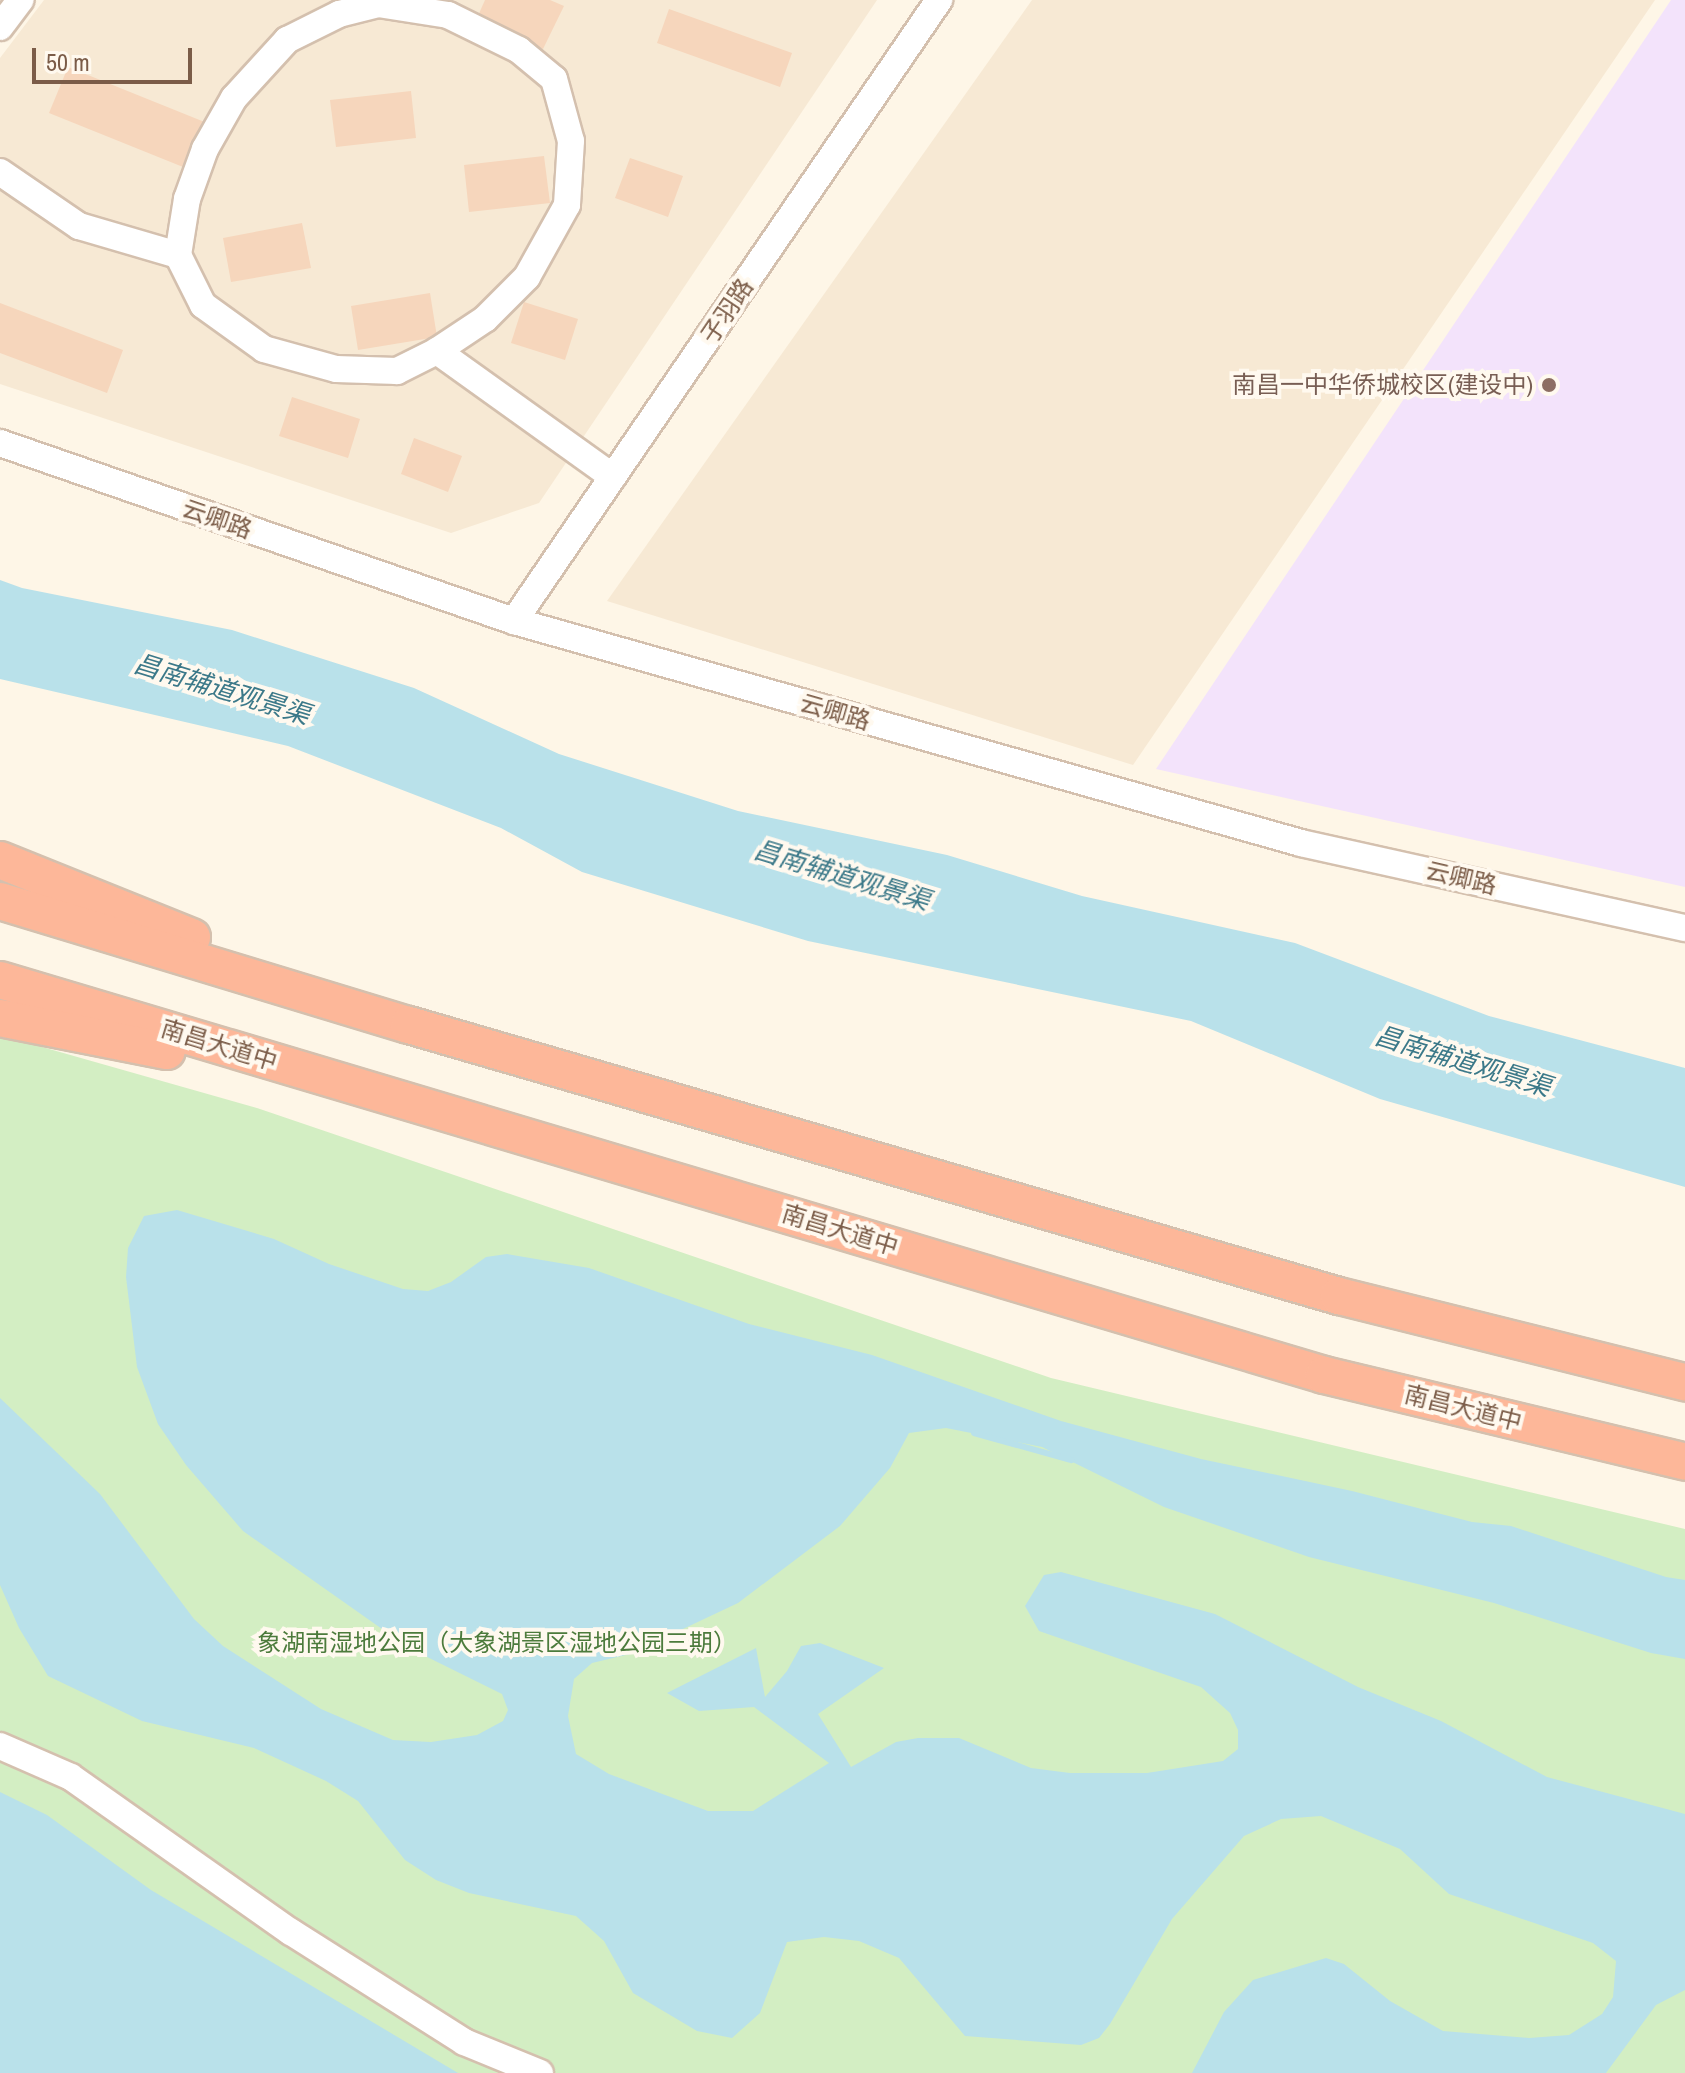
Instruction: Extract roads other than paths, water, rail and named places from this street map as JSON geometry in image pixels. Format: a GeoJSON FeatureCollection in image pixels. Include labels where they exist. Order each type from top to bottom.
{"type":"FeatureCollection","features":[{"type":"Feature","properties":{"kind":"highway"},"geometry":{"type":"LineString","coordinates":[[0,860],[409,1025]]}},
{"type":"Feature","properties":{"kind":"highway"},"geometry":{"type":"LineString","coordinates":[[0,901],[409,1025],[1339,1296],[1685,1382]]}},
{"type":"Feature","properties":{"kind":"highway","name":"南昌大道中"},"geometry":{"type":"LineString","coordinates":[[0,980],[1324,1375],[1685,1462]]}},
{"type":"Feature","properties":{"kind":"highway"},"geometry":{"type":"LineString","coordinates":[[0,1018],[370,1090]]}},
{"type":"Feature","properties":{"kind":"street"},"geometry":{"type":"LineString","coordinates":[[0,27],[20,0]]}},
{"type":"Feature","properties":{"kind":"street","name":"子羽路"},"geometry":{"type":"LineString","coordinates":[[514,621],[939,0]]}},
{"type":"Feature","properties":{"kind":"street"},"geometry":{"type":"LineString","coordinates":[[378,4],[448,15],[519,50],[554,79],[571,141],[567,205],[527,277],[485,319],[437,351],[397,371],[336,369],[264,349],[203,305],[178,255],[187,199],[205,149],[234,98],[287,40],[339,14],[378,4]]}},
{"type":"Feature","properties":{"kind":"street"},"geometry":{"type":"LineString","coordinates":[[0,172],[79,226],[178,255]]}},
{"type":"Feature","properties":{"kind":"street"},"geometry":{"type":"LineString","coordinates":[[437,351],[613,477]]}},
{"type":"Feature","properties":{"kind":"street","name":"云卿路"},"geometry":{"type":"LineString","coordinates":[[0,443],[514,621],[1301,843],[1685,928]]}},
{"type":"Feature","properties":{"kind":"street"},"geometry":{"type":"LineString","coordinates":[[0,1746],[71,1777],[291,1932],[464,2042],[540,2073]]}},
{"type":"Feature","properties":{"kind":"water","name":"昌南辅道观景渠"},"geometry":{"type":"Polygon","coordinates":[[[0,580],[22,588],[232,630],[414,688],[559,754],[738,811],[947,855],[1082,896],[1295,943],[1489,1016],[1685,1068],[1685,1187],[1380,1099],[1191,1021],[808,941],[582,872],[501,828],[288,746],[0,679],[0,580]]]}},
{"type":"Feature","properties":{"kind":"water"},"geometry":{"type":"Polygon","coordinates":[[[177,1210],[274,1239],[329,1264],[403,1289],[428,1291],[451,1282],[486,1257],[507,1254],[589,1268],[749,1324],[872,1355],[1061,1421],[1201,1459],[1352,1491],[1472,1522],[1511,1526],[1666,1577],[1685,1580],[1685,1659],[1651,1653],[1494,1603],[1309,1557],[1164,1507],[1042,1447],[946,1428],[909,1433],[890,1468],[840,1526],[738,1603],[630,1654],[592,1663],[574,1679],[568,1716],[576,1754],[609,1774],[708,1811],[753,1811],[829,1763],[754,1707],[699,1711],[667,1693],[756,1648],[765,1697],[787,1671],[801,1646],[820,1643],[884,1668],[818,1714],[851,1767],[896,1742],[918,1738],[959,1738],[1031,1768],[1070,1773],[1147,1773],[1223,1761],[1238,1749],[1238,1730],[1230,1713],[1201,1687],[1039,1631],[1025,1606],[1044,1575],[1061,1572],[1215,1614],[1358,1687],[1441,1721],[1547,1777],[1685,1814],[1685,1990],[1656,2005],[1606,2073],[1192,2073],[1224,2012],[1253,1980],[1326,1958],[1344,1964],[1390,2001],[1443,2031],[1529,2038],[1569,2035],[1602,2014],[1613,1997],[1616,1961],[1593,1943],[1449,1894],[1400,1849],[1321,1816],[1281,1819],[1244,1836],[1172,1919],[1110,2024],[1099,2038],[1081,2045],[965,2036],[899,1958],[859,1941],[824,1937],[787,1942],[760,2013],[732,2038],[697,2031],[633,1993],[604,1941],[576,1916],[469,1893],[436,1880],[405,1860],[358,1801],[326,1781],[254,1748],[142,1721],[48,1676],[19,1628],[0,1585],[0,1398],[100,1494],[194,1619],[223,1646],[321,1709],[393,1740],[431,1742],[477,1735],[503,1721],[508,1710],[502,1694],[409,1648],[243,1531],[186,1465],[158,1424],[137,1367],[126,1277],[128,1248],[144,1216],[177,1210]]]}},
{"type":"Feature","properties":{"kind":"water"},"geometry":{"type":"Polygon","coordinates":[[[0,1792],[47,1815],[151,1890],[458,2073],[0,2073],[0,1792]]]}},
{"type":"Feature","properties":{"kind":"waterway"},"geometry":{"type":"LineString","coordinates":[[974,1433],[1071,1460]]}},
{"type":"Feature","properties":{"kind":"place","name":"南昌一中华侨城校区(建设中)"},"geometry":{"type":"Point","coordinates":[1549,385]}},
{"type":"Feature","properties":{"kind":"park label","name":"象湖南湿地公园（大象湖景区湿地公园三期）"},"geometry":{"type":"Point","coordinates":[497,1643]}}]}
